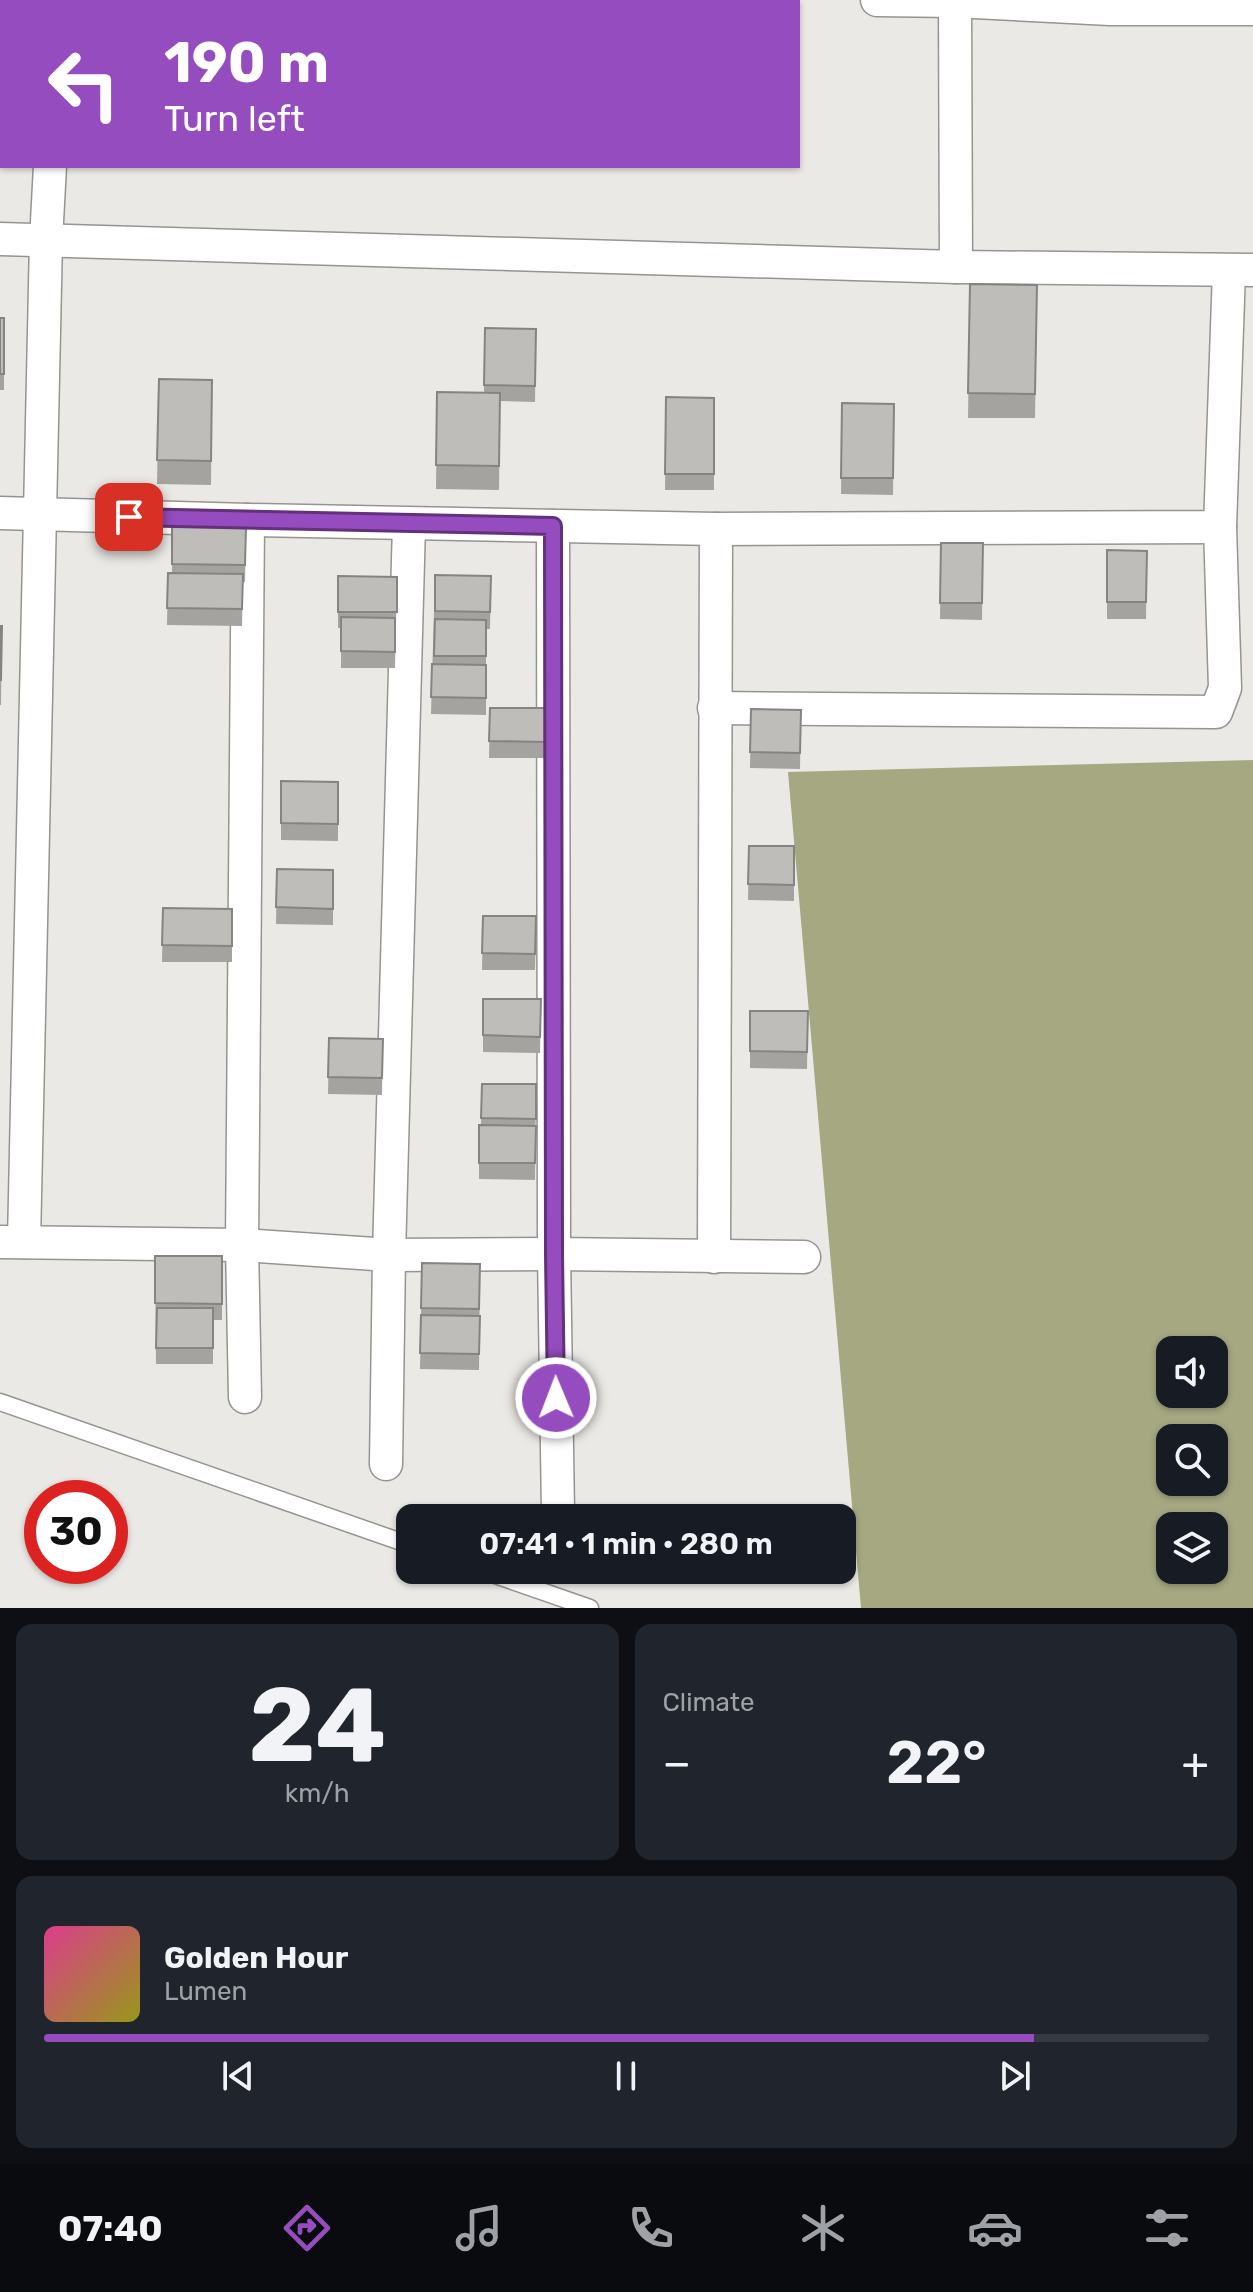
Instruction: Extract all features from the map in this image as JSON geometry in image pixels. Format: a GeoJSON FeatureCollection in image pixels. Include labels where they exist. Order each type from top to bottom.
{"type":"FeatureCollection","features":[{"type":"Feature","properties":{"kind":"street"},"geometry":{"type":"LineString","coordinates":[[877,0],[1253,9]]}},
{"type":"Feature","properties":{"kind":"street"},"geometry":{"type":"LineString","coordinates":[[955,1],[956,267]]}},
{"type":"Feature","properties":{"kind":"street"},"geometry":{"type":"LineString","coordinates":[[50,168],[12,1242],[242,1245],[389,1255],[804,1257]]}},
{"type":"Feature","properties":{"kind":"street"},"geometry":{"type":"LineString","coordinates":[[0,239],[956,267],[1241,270],[1220,527],[1225,688],[1216,712],[714,708]]}},
{"type":"Feature","properties":{"kind":"street"},"geometry":{"type":"LineString","coordinates":[[0,513],[716,529],[1220,527]]}},
{"type":"Feature","properties":{"kind":"street"},"geometry":{"type":"LineString","coordinates":[[245,1397],[242,1245],[248,520]]}},
{"type":"Feature","properties":{"kind":"street"},"geometry":{"type":"LineString","coordinates":[[386,1464],[409,524]]}},
{"type":"Feature","properties":{"kind":"street"},"geometry":{"type":"LineString","coordinates":[[553,526],[554,1254],[558,1504]]}},
{"type":"Feature","properties":{"kind":"street"},"geometry":{"type":"LineString","coordinates":[[714,1257],[716,529]]}},
{"type":"Feature","properties":{"kind":"lane"},"geometry":{"type":"LineString","coordinates":[[0,1402],[396,1540]]}},
{"type":"Feature","properties":{"kind":"lane"},"geometry":{"type":"LineString","coordinates":[[521,1584],[590,1608]]}},
{"type":"Feature","properties":{"kind":"green space"},"geometry":{"type":"Polygon","coordinates":[[[1253,760],[1253,1608],[861,1608],[856,1504],[852,1504],[788,772],[1253,760]]]}},
{"type":"Feature","properties":{"kind":"building"},"geometry":{"type":"Polygon","coordinates":[[[970,284],[1037,285],[1035,394],[968,393],[970,284]]]}},
{"type":"Feature","properties":{"kind":"building"},"geometry":{"type":"Polygon","coordinates":[[[0,318],[4,318],[4,374],[0,374],[0,318]]]}},
{"type":"Feature","properties":{"kind":"building"},"geometry":{"type":"Polygon","coordinates":[[[485,328],[536,329],[535,386],[484,385],[485,328]]]}},
{"type":"Feature","properties":{"kind":"building"},"geometry":{"type":"Polygon","coordinates":[[[159,379],[212,380],[211,461],[157,460],[159,379]]]}},
{"type":"Feature","properties":{"kind":"building"},"geometry":{"type":"Polygon","coordinates":[[[437,392],[500,393],[499,466],[436,465],[437,392]]]}},
{"type":"Feature","properties":{"kind":"building"},"geometry":{"type":"Polygon","coordinates":[[[666,397],[714,398],[714,474],[665,474],[666,397]]]}},
{"type":"Feature","properties":{"kind":"building"},"geometry":{"type":"Polygon","coordinates":[[[842,403],[894,404],[893,478],[841,478],[842,403]]]}},
{"type":"Feature","properties":{"kind":"building"},"geometry":{"type":"Polygon","coordinates":[[[172,526],[246,527],[245,565],[172,564],[172,526]]]}},
{"type":"Feature","properties":{"kind":"building"},"geometry":{"type":"Polygon","coordinates":[[[941,543],[983,543],[982,603],[940,603],[941,543]]]}},
{"type":"Feature","properties":{"kind":"building"},"geometry":{"type":"Polygon","coordinates":[[[1107,550],[1147,551],[1146,602],[1107,602],[1107,550]]]}},
{"type":"Feature","properties":{"kind":"building"},"geometry":{"type":"Polygon","coordinates":[[[168,573],[243,574],[242,609],[167,608],[168,573]]]}},
{"type":"Feature","properties":{"kind":"building"},"geometry":{"type":"Polygon","coordinates":[[[435,575],[491,576],[490,612],[435,611],[435,575]]]}},
{"type":"Feature","properties":{"kind":"building"},"geometry":{"type":"Polygon","coordinates":[[[338,576],[397,577],[397,612],[338,612],[338,576]]]}},
{"type":"Feature","properties":{"kind":"building"},"geometry":{"type":"Polygon","coordinates":[[[341,617],[395,618],[395,652],[341,651],[341,617]]]}},
{"type":"Feature","properties":{"kind":"building"},"geometry":{"type":"Polygon","coordinates":[[[435,619],[486,620],[486,656],[434,656],[435,619]]]}},
{"type":"Feature","properties":{"kind":"building"},"geometry":{"type":"Polygon","coordinates":[[[2,626],[1,680],[0,680],[2,626]]]}},
{"type":"Feature","properties":{"kind":"building"},"geometry":{"type":"Polygon","coordinates":[[[432,664],[486,665],[486,698],[431,697],[432,664]]]}},
{"type":"Feature","properties":{"kind":"building"},"geometry":{"type":"Polygon","coordinates":[[[490,708],[546,708],[545,742],[489,741],[490,708]]]}},
{"type":"Feature","properties":{"kind":"building"},"geometry":{"type":"Polygon","coordinates":[[[751,709],[801,710],[800,753],[750,752],[751,709]]]}},
{"type":"Feature","properties":{"kind":"building"},"geometry":{"type":"Polygon","coordinates":[[[281,781],[338,782],[338,824],[281,823],[281,781]]]}},
{"type":"Feature","properties":{"kind":"building"},"geometry":{"type":"Polygon","coordinates":[[[749,846],[794,846],[794,885],[748,884],[749,846]]]}},
{"type":"Feature","properties":{"kind":"building"},"geometry":{"type":"Polygon","coordinates":[[[277,869],[333,870],[333,909],[276,907],[277,869]]]}},
{"type":"Feature","properties":{"kind":"building"},"geometry":{"type":"Polygon","coordinates":[[[163,908],[232,909],[232,946],[162,945],[163,908]]]}},
{"type":"Feature","properties":{"kind":"building"},"geometry":{"type":"Polygon","coordinates":[[[483,916],[536,916],[535,954],[482,953],[483,916]]]}},
{"type":"Feature","properties":{"kind":"building"},"geometry":{"type":"Polygon","coordinates":[[[483,999],[541,999],[540,1037],[483,1035],[483,999]]]}},
{"type":"Feature","properties":{"kind":"building"},"geometry":{"type":"Polygon","coordinates":[[[750,1011],[808,1011],[807,1052],[750,1051],[750,1011]]]}},
{"type":"Feature","properties":{"kind":"building"},"geometry":{"type":"Polygon","coordinates":[[[329,1038],[383,1039],[382,1078],[328,1077],[329,1038]]]}},
{"type":"Feature","properties":{"kind":"building"},"geometry":{"type":"Polygon","coordinates":[[[482,1084],[536,1084],[536,1119],[481,1118],[482,1084]]]}},
{"type":"Feature","properties":{"kind":"building"},"geometry":{"type":"Polygon","coordinates":[[[479,1125],[536,1126],[535,1163],[479,1163],[479,1125]]]}},
{"type":"Feature","properties":{"kind":"building"},"geometry":{"type":"Polygon","coordinates":[[[155,1256],[222,1256],[222,1304],[155,1303],[155,1256]]]}},
{"type":"Feature","properties":{"kind":"building"},"geometry":{"type":"Polygon","coordinates":[[[422,1263],[480,1264],[479,1309],[421,1308],[422,1263]]]}},
{"type":"Feature","properties":{"kind":"building"},"geometry":{"type":"Polygon","coordinates":[[[157,1308],[213,1308],[213,1348],[156,1348],[157,1308]]]}},
{"type":"Feature","properties":{"kind":"building"},"geometry":{"type":"Polygon","coordinates":[[[421,1315],[480,1316],[479,1354],[420,1353],[421,1315]]]}},
{"type":"Feature","properties":{"kind":"route"},"geometry":{"type":"LineString","coordinates":[[129,517],[553,526],[556,1398]]}}]}
